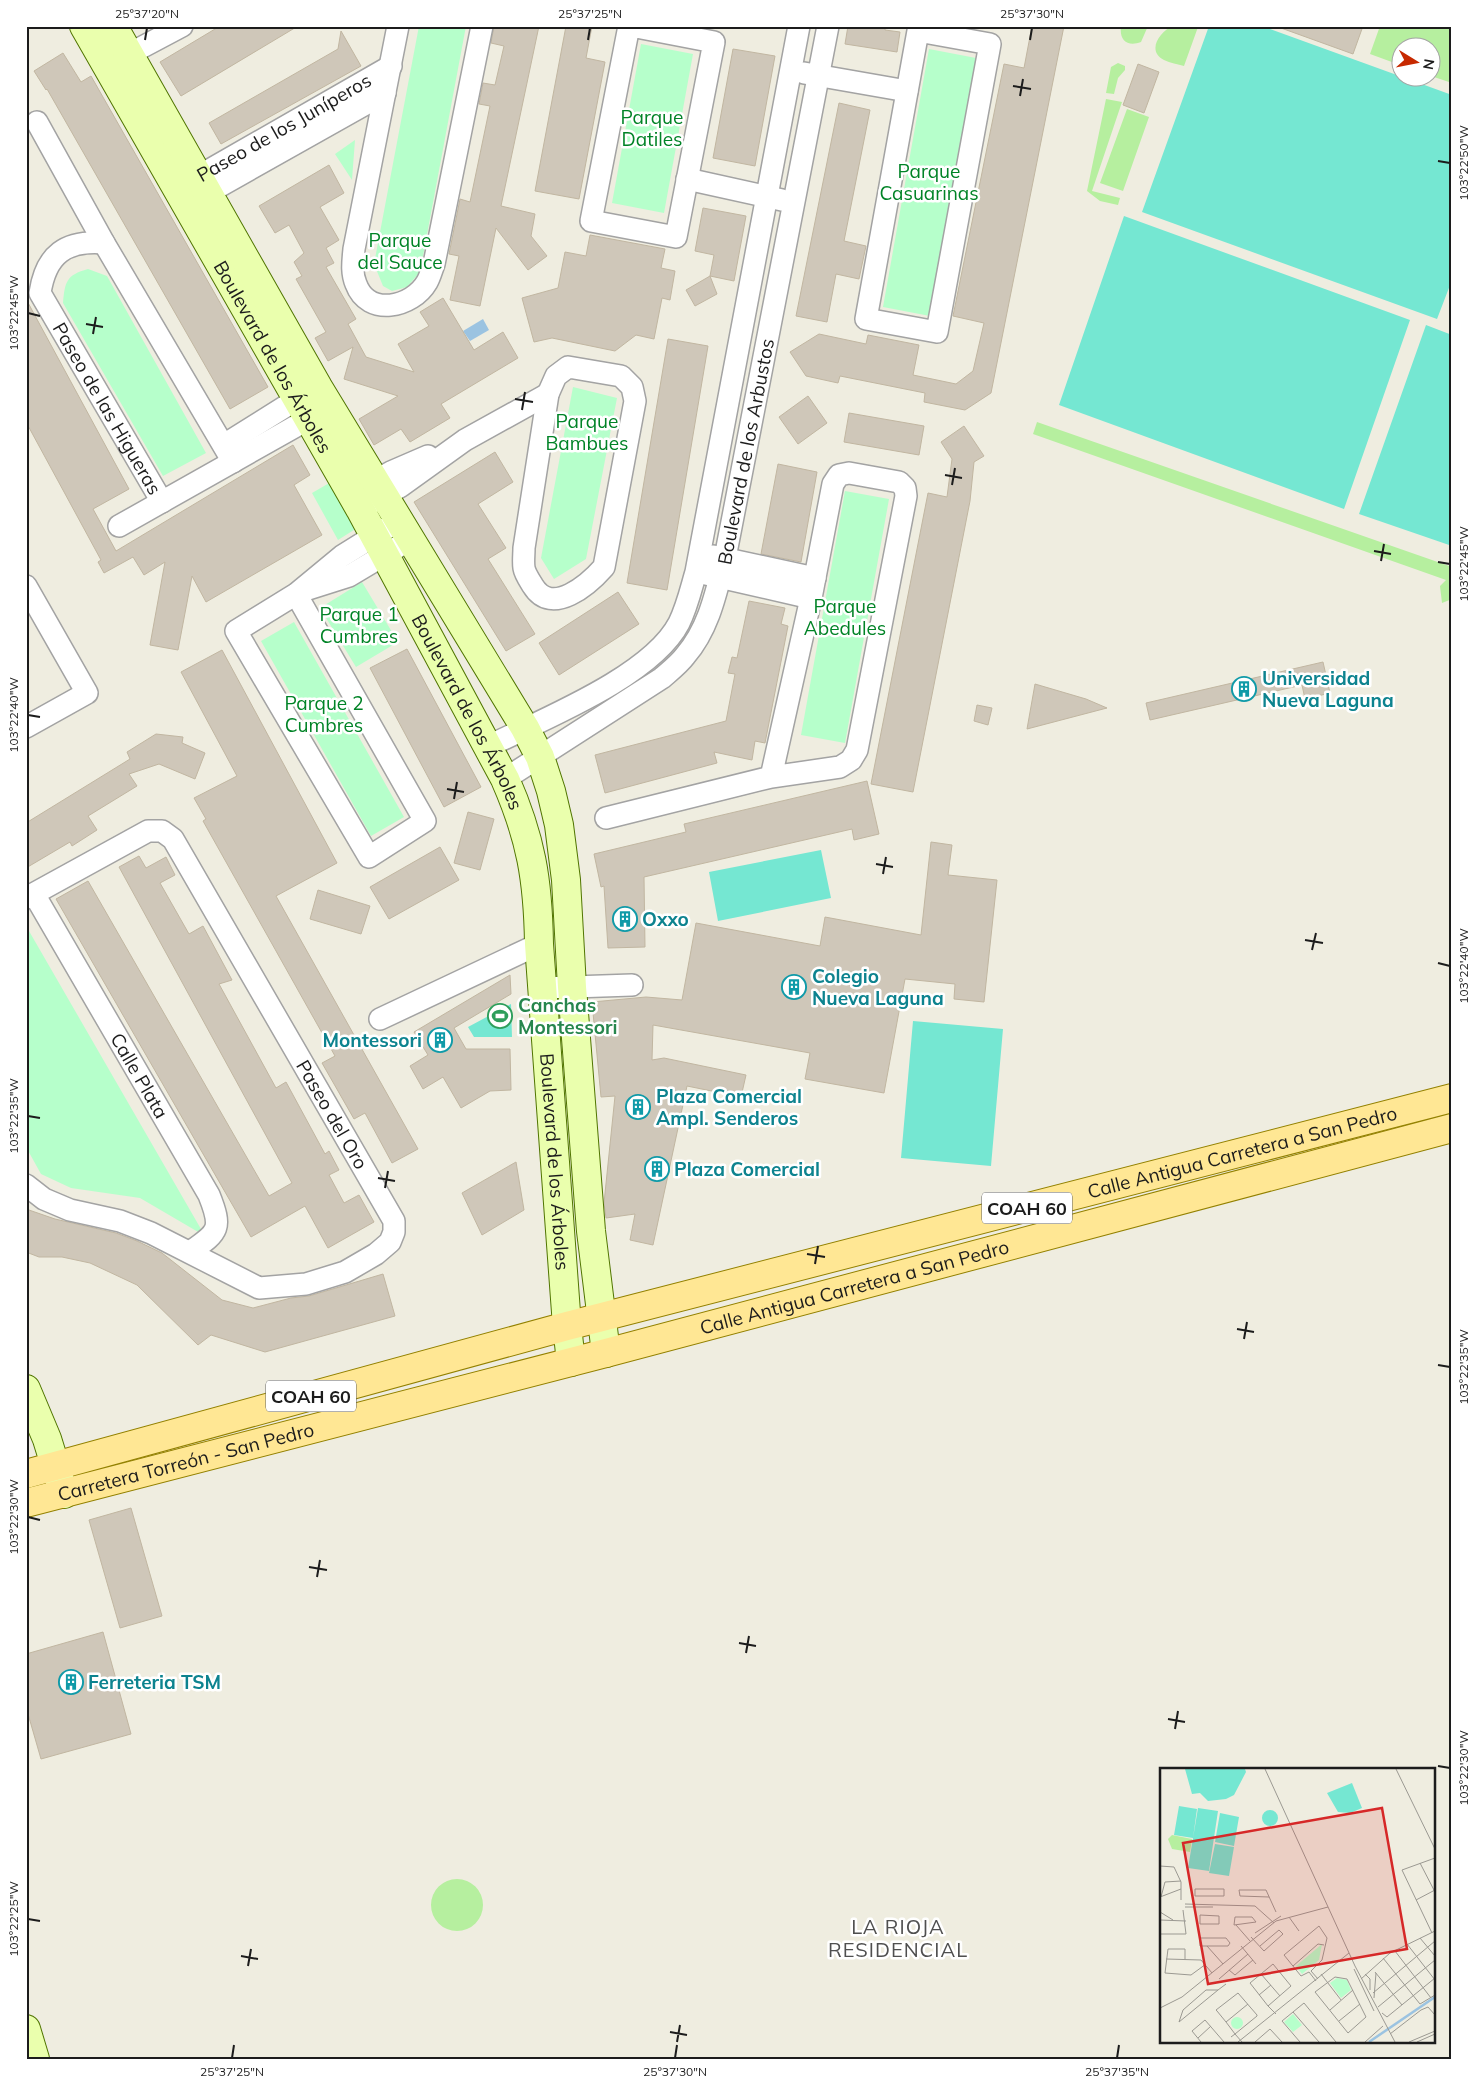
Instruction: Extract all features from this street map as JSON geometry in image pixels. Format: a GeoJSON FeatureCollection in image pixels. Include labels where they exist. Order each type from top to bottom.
{"type":"FeatureCollection","features":[{"type":"Feature","properties":{"kind":"main road","name":"Boulevard de los Árboles"},"geometry":{"type":"LineString","coordinates":[[110,40],[192,191],[313,403],[356,502],[505,779],[525,830],[534,867],[538,899],[539,944],[571,1362]]}},
{"type":"Feature","properties":{"kind":"main road","name":"Boulevard de los Árboles"},"geometry":{"type":"LineString","coordinates":[[313,403],[379,488],[526,728],[540,756],[559,826],[566,880],[572,987],[591,1231],[606,1354]]}},
{"type":"Feature","properties":{"kind":"main road","name":"Calle Antigua Carretera a San Pedro"},"geometry":{"type":"LineString","coordinates":[[567,1326],[1452,1098]]}},
{"type":"Feature","properties":{"kind":"main road","name":"Calle Antigua Carretera a San Pedro"},"geometry":{"type":"LineString","coordinates":[[606,1354],[1452,1128]]}},
{"type":"Feature","properties":{"kind":"main road","name":"Carretera Torreón - San Pedro"},"geometry":{"type":"LineString","coordinates":[[27,1472],[56,1466],[567,1326]]}},
{"type":"Feature","properties":{"kind":"main road","name":"Carretera Torreón - San Pedro"},"geometry":{"type":"LineString","coordinates":[[31,1502],[606,1354]]}},
{"type":"Feature","properties":{"kind":"main road"},"geometry":{"type":"LineString","coordinates":[[26,1389],[56,1466],[64,1494]]}},
{"type":"Feature","properties":{"kind":"main road"},"geometry":{"type":"LineString","coordinates":[[27,1472],[31,1502]]}},
{"type":"Feature","properties":{"kind":"main road"},"geometry":{"type":"LineString","coordinates":[[26,2029],[35,2059]]}},
{"type":"Feature","properties":{"kind":"street"},"geometry":{"type":"LineString","coordinates":[[110,40],[182,26]]}},
{"type":"Feature","properties":{"kind":"street","name":"Paseo de los Juníperos"},"geometry":{"type":"LineString","coordinates":[[398,26],[352,270],[356,285],[365,297],[378,304],[389,306],[404,303],[417,294],[427,282],[434,264],[482,26]]}},
{"type":"Feature","properties":{"kind":"street"},"geometry":{"type":"LineString","coordinates":[[630,26],[714,42],[687,179],[676,237],[591,220],[630,26]]}},
{"type":"Feature","properties":{"kind":"street","name":"Boulevard de los Arbustos"},"geometry":{"type":"LineString","coordinates":[[487,748],[619,679],[652,656],[679,624],[698,563],[799,26]]}},
{"type":"Feature","properties":{"kind":"street","name":"Boulevard de los Arbustos"},"geometry":{"type":"LineString","coordinates":[[505,779],[662,678],[685,657],[699,637],[708,618],[722,568],[828,26]]}},
{"type":"Feature","properties":{"kind":"street"},"geometry":{"type":"LineString","coordinates":[[918,31],[990,44],[937,332],[866,319],[908,91],[918,31]]}},
{"type":"Feature","properties":{"kind":"street","name":"Paseo de los Juníperos"},"geometry":{"type":"LineString","coordinates":[[192,191],[390,66]]}},
{"type":"Feature","properties":{"kind":"street"},"geometry":{"type":"LineString","coordinates":[[791,70],[908,91]]}},
{"type":"Feature","properties":{"kind":"street","name":"Paseo de los Juníperos"},"geometry":{"type":"LineString","coordinates":[[192,191],[385,93]]}},
{"type":"Feature","properties":{"kind":"street"},"geometry":{"type":"LineString","coordinates":[[37,122],[104,243],[228,454]]}},
{"type":"Feature","properties":{"kind":"street"},"geometry":{"type":"LineString","coordinates":[[687,179],[793,203]]}},
{"type":"Feature","properties":{"kind":"street","name":"Paseo de las Higueras"},"geometry":{"type":"LineString","coordinates":[[104,243],[86,242],[68,247],[53,258],[43,274],[40,293],[162,502]]}},
{"type":"Feature","properties":{"kind":"street"},"geometry":{"type":"LineString","coordinates":[[356,502],[379,488],[401,486],[465,440],[548,394],[556,376],[568,367],[621,376],[632,387],[635,401],[604,567],[594,579],[577,592],[560,599],[544,596],[534,589],[524,570],[524,548],[548,394]]}},
{"type":"Feature","properties":{"kind":"street","name":"Paseo de las Higueras"},"geometry":{"type":"LineString","coordinates":[[119,526],[162,502],[228,454],[313,403]]}},
{"type":"Feature","properties":{"kind":"street"},"geometry":{"type":"LineString","coordinates":[[606,818],[771,777],[840,767],[851,760],[857,750],[906,496],[906,488],[899,482],[850,473],[839,475],[832,484],[813,588],[771,777]]}},
{"type":"Feature","properties":{"kind":"street"},"geometry":{"type":"LineString","coordinates":[[296,594],[425,821],[369,857],[236,631],[296,594],[342,556],[380,545],[405,530]]}},
{"type":"Feature","properties":{"kind":"street"},"geometry":{"type":"LineString","coordinates":[[698,563],[813,588]]}},
{"type":"Feature","properties":{"kind":"street"},"geometry":{"type":"LineString","coordinates":[[26,586],[87,693],[26,727]]}},
{"type":"Feature","properties":{"kind":"street","name":"Paseo del Oro"},"geometry":{"type":"LineString","coordinates":[[26,1185],[44,1199],[61,1206],[120,1221],[151,1233],[259,1288],[306,1284],[344,1272],[376,1254],[390,1242],[394,1232],[394,1221],[173,839],[162,831],[148,831],[30,896]]}},
{"type":"Feature","properties":{"kind":"street","name":"Calle Plata"},"geometry":{"type":"LineString","coordinates":[[30,896],[210,1196],[217,1220],[216,1231],[190,1252]]}},
{"type":"Feature","properties":{"kind":"street"},"geometry":{"type":"LineString","coordinates":[[380,1019],[539,944]]}},
{"type":"Feature","properties":{"kind":"street"},"geometry":{"type":"LineString","coordinates":[[543,988],[632,985]]}},
{"type":"Feature","properties":{"kind":"green space","name":"Parque del Sauce"},"geometry":{"type":"Polygon","coordinates":[[[419,26],[466,26],[420,272],[407,287],[392,291],[383,286],[374,264],[419,26]]]}},
{"type":"Feature","properties":{"kind":"green space"},"geometry":{"type":"Polygon","coordinates":[[[1121,26],[1148,26],[1141,42],[1132,44],[1125,42],[1121,36],[1121,26]]]}},
{"type":"Feature","properties":{"kind":"green space"},"geometry":{"type":"Polygon","coordinates":[[[1173,26],[1198,27],[1184,66],[1164,60],[1156,52],[1157,41],[1164,32],[1173,26]]]}},
{"type":"Feature","properties":{"kind":"green space"},"geometry":{"type":"Polygon","coordinates":[[[1380,26],[1452,26],[1452,83],[1440,79],[1440,38],[1390,38],[1390,61],[1370,54],[1380,26]]]}},
{"type":"Feature","properties":{"kind":"green space","name":"Parque Datiles"},"geometry":{"type":"Polygon","coordinates":[[[641,44],[693,54],[664,213],[612,203],[641,44]]]}},
{"type":"Feature","properties":{"kind":"green space","name":"Parque Casuarinas"},"geometry":{"type":"Polygon","coordinates":[[[929,49],[976,58],[930,316],[883,307],[929,49]]]}},
{"type":"Feature","properties":{"kind":"green space"},"geometry":{"type":"Polygon","coordinates":[[[1118,63],[1125,66],[1125,70],[1118,78],[1114,94],[1106,93],[1111,67],[1118,63]]]}},
{"type":"Feature","properties":{"kind":"green space"},"geometry":{"type":"Polygon","coordinates":[[[1106,99],[1122,102],[1092,191],[1120,198],[1118,205],[1100,201],[1087,191],[1106,99]]]}},
{"type":"Feature","properties":{"kind":"green space"},"geometry":{"type":"Polygon","coordinates":[[[1127,109],[1149,117],[1123,191],[1100,183],[1127,109]]]}},
{"type":"Feature","properties":{"kind":"green space"},"geometry":{"type":"Polygon","coordinates":[[[355,140],[352,180],[335,154],[355,140]]]}},
{"type":"Feature","properties":{"kind":"green space"},"geometry":{"type":"Polygon","coordinates":[[[88,269],[107,276],[206,453],[163,476],[63,303],[68,280],[75,274],[88,269]]]}},
{"type":"Feature","properties":{"kind":"green space","name":"Parque Bambues"},"geometry":{"type":"Polygon","coordinates":[[[573,387],[617,398],[586,559],[554,579],[541,558],[573,387]]]}},
{"type":"Feature","properties":{"kind":"green space"},"geometry":{"type":"Polygon","coordinates":[[[1037,422],[1452,567],[1452,599],[1442,603],[1440,586],[1446,580],[1033,434],[1037,422]]]}},
{"type":"Feature","properties":{"kind":"green space"},"geometry":{"type":"Polygon","coordinates":[[[331,482],[357,528],[338,540],[312,493],[331,482]]]}},
{"type":"Feature","properties":{"kind":"green space","name":"Parque Abedules"},"geometry":{"type":"Polygon","coordinates":[[[845,491],[889,499],[845,743],[801,735],[845,491]]]}},
{"type":"Feature","properties":{"kind":"green space","name":"Parque 1 Cumbres"},"geometry":{"type":"Polygon","coordinates":[[[362,582],[398,642],[356,667],[320,608],[362,582]]]}},
{"type":"Feature","properties":{"kind":"green space","name":"Parque 2 Cumbres"},"geometry":{"type":"Polygon","coordinates":[[[294,622],[404,817],[371,836],[261,641],[294,622]]]}},
{"type":"Feature","properties":{"kind":"green space"},"geometry":{"type":"Polygon","coordinates":[[[29,931],[205,1236],[140,1198],[71,1188],[41,1174],[26,1147],[26,932],[29,931]]]}},
{"type":"Feature","properties":{"kind":"green space"},"geometry":{"type":"Polygon","coordinates":[[[457,1879],[471,1883],[479,1891],[483,1905],[479,1919],[471,1927],[457,1931],[443,1927],[435,1919],[431,1905],[435,1891],[443,1883],[457,1879]]]}},
{"type":"Feature","properties":{"kind":"shaded area"},"geometry":{"type":"Polygon","coordinates":[[[1209,26],[1262,26],[1390,72],[1390,88],[1433,88],[1452,95],[1452,280],[1437,319],[1142,212],[1209,26]]]}},
{"type":"Feature","properties":{"kind":"shaded area"},"geometry":{"type":"Polygon","coordinates":[[[1124,216],[1410,320],[1344,509],[1059,405],[1124,216]]]}},
{"type":"Feature","properties":{"kind":"shaded area"},"geometry":{"type":"Polygon","coordinates":[[[483,319],[489,330],[470,341],[463,331],[483,319]]]}},
{"type":"Feature","properties":{"kind":"shaded area"},"geometry":{"type":"Polygon","coordinates":[[[1426,325],[1452,335],[1452,546],[1359,514],[1426,325]]]}},
{"type":"Feature","properties":{"kind":"shaded area"},"geometry":{"type":"Polygon","coordinates":[[[821,850],[831,898],[718,921],[709,872],[821,850]]]}},
{"type":"Feature","properties":{"kind":"shaded area","name":"Canchas Montessori"},"geometry":{"type":"Polygon","coordinates":[[[511,1004],[512,1037],[474,1037],[468,1027],[511,1004]]]}},
{"type":"Feature","properties":{"kind":"shaded area"},"geometry":{"type":"Polygon","coordinates":[[[913,1021],[1003,1029],[991,1166],[901,1158],[913,1021]]]}},
{"type":"Feature","properties":{"kind":"building"},"geometry":{"type":"Polygon","coordinates":[[[220,26],[298,26],[181,96],[160,62],[220,26]]]}},
{"type":"Feature","properties":{"kind":"building"},"geometry":{"type":"Polygon","coordinates":[[[494,26],[539,26],[501,206],[535,214],[531,236],[547,256],[528,270],[496,228],[480,306],[450,300],[459,256],[449,254],[460,199],[470,202],[490,106],[479,104],[483,83],[495,85],[504,46],[491,43],[494,26]]]}},
{"type":"Feature","properties":{"kind":"building"},"geometry":{"type":"Polygon","coordinates":[[[566,26],[592,26],[586,58],[605,62],[579,199],[535,191],[566,26]]]}},
{"type":"Feature","properties":{"kind":"building"},"geometry":{"type":"Polygon","coordinates":[[[848,26],[885,26],[885,30],[900,32],[897,52],[845,44],[848,26]]]}},
{"type":"Feature","properties":{"kind":"building"},"geometry":{"type":"Polygon","coordinates":[[[1032,26],[1064,26],[991,393],[965,410],[924,402],[925,393],[840,376],[838,383],[806,376],[790,352],[819,334],[866,344],[868,335],[919,345],[913,375],[956,384],[973,371],[984,323],[953,316],[1004,64],[1024,68],[1032,26]]]}},
{"type":"Feature","properties":{"kind":"building"},"geometry":{"type":"Polygon","coordinates":[[[1281,26],[1363,26],[1353,54],[1281,28],[1281,26]]]}},
{"type":"Feature","properties":{"kind":"building"},"geometry":{"type":"Polygon","coordinates":[[[341,31],[361,66],[221,144],[209,123],[338,49],[341,31]]]}},
{"type":"Feature","properties":{"kind":"building"},"geometry":{"type":"Polygon","coordinates":[[[733,49],[775,56],[755,166],[713,158],[733,49]]]}},
{"type":"Feature","properties":{"kind":"building"},"geometry":{"type":"Polygon","coordinates":[[[63,53],[81,82],[91,76],[268,387],[230,409],[47,89],[34,71],[63,53]]]}},
{"type":"Feature","properties":{"kind":"building"},"geometry":{"type":"Polygon","coordinates":[[[1138,64],[1159,72],[1144,113],[1123,105],[1138,64]]]}},
{"type":"Feature","properties":{"kind":"building"},"geometry":{"type":"Polygon","coordinates":[[[839,103],[870,110],[844,241],[866,246],[859,279],[836,274],[827,322],[796,316],[839,103]]]}},
{"type":"Feature","properties":{"kind":"building"},"geometry":{"type":"Polygon","coordinates":[[[329,165],[344,193],[320,207],[339,240],[326,248],[334,263],[326,267],[356,319],[348,324],[366,357],[414,372],[398,344],[429,326],[420,312],[443,298],[474,350],[503,332],[518,358],[441,404],[450,418],[410,442],[401,429],[374,445],[359,419],[398,396],[344,379],[353,347],[328,361],[315,338],[326,332],[296,279],[302,276],[294,262],[304,253],[289,225],[275,233],[259,206],[329,165]]]}},
{"type":"Feature","properties":{"kind":"building"},"geometry":{"type":"Polygon","coordinates":[[[703,208],[746,216],[734,281],[710,276],[714,255],[695,251],[703,208]]]}},
{"type":"Feature","properties":{"kind":"building"},"geometry":{"type":"Polygon","coordinates":[[[590,235],[665,249],[661,268],[675,271],[670,300],[662,298],[654,339],[636,335],[615,351],[552,338],[534,342],[522,298],[558,288],[565,252],[586,256],[590,235]]]}},
{"type":"Feature","properties":{"kind":"building"},"geometry":{"type":"Polygon","coordinates":[[[710,276],[717,294],[695,306],[686,290],[710,276]]]}},
{"type":"Feature","properties":{"kind":"building"},"geometry":{"type":"Polygon","coordinates":[[[26,299],[129,489],[93,509],[116,551],[293,445],[310,475],[294,485],[322,535],[206,602],[192,576],[178,650],[150,645],[165,562],[144,575],[133,557],[104,573],[98,562],[101,560],[26,422],[26,299]]]}},
{"type":"Feature","properties":{"kind":"building"},"geometry":{"type":"Polygon","coordinates":[[[668,339],[708,346],[667,590],[627,583],[668,339]]]}},
{"type":"Feature","properties":{"kind":"building"},"geometry":{"type":"Polygon","coordinates":[[[808,396],[827,423],[798,444],[779,417],[808,396]]]}},
{"type":"Feature","properties":{"kind":"building"},"geometry":{"type":"Polygon","coordinates":[[[849,413],[924,426],[919,455],[844,442],[849,413]]]}},
{"type":"Feature","properties":{"kind":"building"},"geometry":{"type":"Polygon","coordinates":[[[964,426],[984,456],[974,462],[970,501],[913,792],[871,784],[928,493],[947,497],[952,459],[941,442],[964,426]]]}},
{"type":"Feature","properties":{"kind":"building"},"geometry":{"type":"Polygon","coordinates":[[[495,452],[513,482],[478,504],[506,548],[488,559],[535,634],[506,651],[414,502],[495,452]]]}},
{"type":"Feature","properties":{"kind":"building"},"geometry":{"type":"Polygon","coordinates":[[[778,464],[817,472],[801,562],[761,554],[778,464]]]}},
{"type":"Feature","properties":{"kind":"building"},"geometry":{"type":"Polygon","coordinates":[[[618,592],[639,624],[559,675],[539,643],[618,592]]]}},
{"type":"Feature","properties":{"kind":"building"},"geometry":{"type":"Polygon","coordinates":[[[749,601],[785,608],[781,624],[788,626],[765,743],[755,741],[752,760],[714,752],[717,763],[605,793],[595,755],[726,721],[735,674],[728,673],[732,657],[737,658],[749,601]]]}},
{"type":"Feature","properties":{"kind":"building"},"geometry":{"type":"Polygon","coordinates":[[[407,649],[481,787],[444,807],[370,668],[407,649]]]}},
{"type":"Feature","properties":{"kind":"building"},"geometry":{"type":"Polygon","coordinates":[[[222,650],[337,863],[276,896],[418,1149],[392,1163],[365,1113],[354,1119],[322,1063],[335,1056],[203,821],[206,819],[194,798],[237,776],[181,672],[222,650]]]}},
{"type":"Feature","properties":{"kind":"building","name":"Universidad Nueva Laguna"},"geometry":{"type":"Polygon","coordinates":[[[1323,662],[1330,693],[1305,699],[1302,685],[1150,720],[1146,703],[1323,662]]]}},
{"type":"Feature","properties":{"kind":"building"},"geometry":{"type":"Polygon","coordinates":[[[1035,684],[1086,699],[1107,708],[1027,729],[1035,684]]]}},
{"type":"Feature","properties":{"kind":"building"},"geometry":{"type":"Polygon","coordinates":[[[977,705],[992,708],[988,725],[974,721],[977,705]]]}},
{"type":"Feature","properties":{"kind":"building"},"geometry":{"type":"Polygon","coordinates":[[[156,734],[183,737],[182,743],[205,753],[195,779],[159,764],[129,774],[137,786],[88,816],[97,830],[72,846],[70,842],[26,868],[26,823],[130,759],[127,752],[156,734]]]}},
{"type":"Feature","properties":{"kind":"building"},"geometry":{"type":"Polygon","coordinates":[[[867,781],[879,834],[854,840],[852,829],[644,877],[645,947],[608,948],[604,886],[601,887],[594,854],[686,832],[684,824],[867,781]]]}},
{"type":"Feature","properties":{"kind":"building"},"geometry":{"type":"Polygon","coordinates":[[[468,812],[494,819],[480,870],[454,863],[468,812]]]}},
{"type":"Feature","properties":{"kind":"building"},"geometry":{"type":"Polygon","coordinates":[[[931,842],[952,845],[948,875],[997,880],[984,1002],[954,999],[955,984],[905,979],[884,1093],[805,1079],[810,1053],[653,1025],[652,1060],[664,1058],[746,1075],[741,1097],[687,1086],[653,1245],[630,1240],[635,1214],[606,1218],[604,1203],[615,1096],[601,1097],[592,1002],[646,997],[682,1000],[696,923],[820,946],[825,917],[921,935],[931,842]]]}},
{"type":"Feature","properties":{"kind":"building"},"geometry":{"type":"Polygon","coordinates":[[[440,847],[459,880],[389,919],[370,887],[440,847]]]}},
{"type":"Feature","properties":{"kind":"building"},"geometry":{"type":"Polygon","coordinates":[[[139,856],[146,868],[166,857],[175,875],[160,883],[189,934],[203,926],[232,980],[219,984],[276,1088],[286,1082],[325,1154],[329,1151],[339,1170],[329,1175],[344,1203],[359,1195],[374,1222],[328,1248],[305,1206],[251,1237],[56,899],[88,881],[269,1196],[292,1183],[119,867],[139,856]]]}},
{"type":"Feature","properties":{"kind":"building"},"geometry":{"type":"Polygon","coordinates":[[[318,890],[370,906],[361,934],[310,919],[318,890]]]}},
{"type":"Feature","properties":{"kind":"building","name":"Montessori"},"geometry":{"type":"Polygon","coordinates":[[[510,975],[511,994],[454,1028],[466,1049],[510,1049],[511,1090],[490,1091],[461,1108],[443,1077],[423,1089],[410,1066],[428,1055],[414,1032],[510,975]]]}},
{"type":"Feature","properties":{"kind":"building"},"geometry":{"type":"Polygon","coordinates":[[[516,1162],[524,1210],[482,1235],[462,1193],[516,1162]]]}},
{"type":"Feature","properties":{"kind":"building"},"geometry":{"type":"Polygon","coordinates":[[[26,1209],[55,1219],[116,1233],[137,1241],[162,1253],[222,1300],[253,1308],[291,1298],[309,1296],[383,1274],[395,1316],[265,1352],[211,1335],[198,1345],[137,1285],[90,1263],[62,1257],[39,1257],[26,1252],[26,1209]]]}},
{"type":"Feature","properties":{"kind":"building"},"geometry":{"type":"Polygon","coordinates":[[[131,1508],[162,1616],[120,1628],[89,1520],[131,1508]]]}},
{"type":"Feature","properties":{"kind":"building","name":"Ferreteria TSM"},"geometry":{"type":"Polygon","coordinates":[[[103,1632],[131,1734],[41,1759],[26,1707],[26,1654],[103,1632]]]}},
{"type":"Feature","properties":{"kind":"place","name":"Universidad Nueva Laguna"},"geometry":{"type":"Point","coordinates":[1244,689]}},
{"type":"Feature","properties":{"kind":"place","name":"Oxxo"},"geometry":{"type":"Point","coordinates":[625,919]}},
{"type":"Feature","properties":{"kind":"place","name":"Colegio Nueva Laguna"},"geometry":{"type":"Point","coordinates":[794,987]}},
{"type":"Feature","properties":{"kind":"place","name":"Canchas Montessori"},"geometry":{"type":"Point","coordinates":[500,1016]}},
{"type":"Feature","properties":{"kind":"place","name":"Montessori"},"geometry":{"type":"Point","coordinates":[440,1040]}},
{"type":"Feature","properties":{"kind":"place","name":"Plaza Comercial Ampl. Senderos"},"geometry":{"type":"Point","coordinates":[638,1107]}},
{"type":"Feature","properties":{"kind":"place","name":"Plaza Comercial"},"geometry":{"type":"Point","coordinates":[657,1169]}},
{"type":"Feature","properties":{"kind":"place","name":"Ferreteria TSM"},"geometry":{"type":"Point","coordinates":[71,1682]}},
{"type":"Feature","properties":{"kind":"district","name":"LA RIOJA RESIDENCIAL"},"geometry":{"type":"Point","coordinates":[898,1938]}}]}
